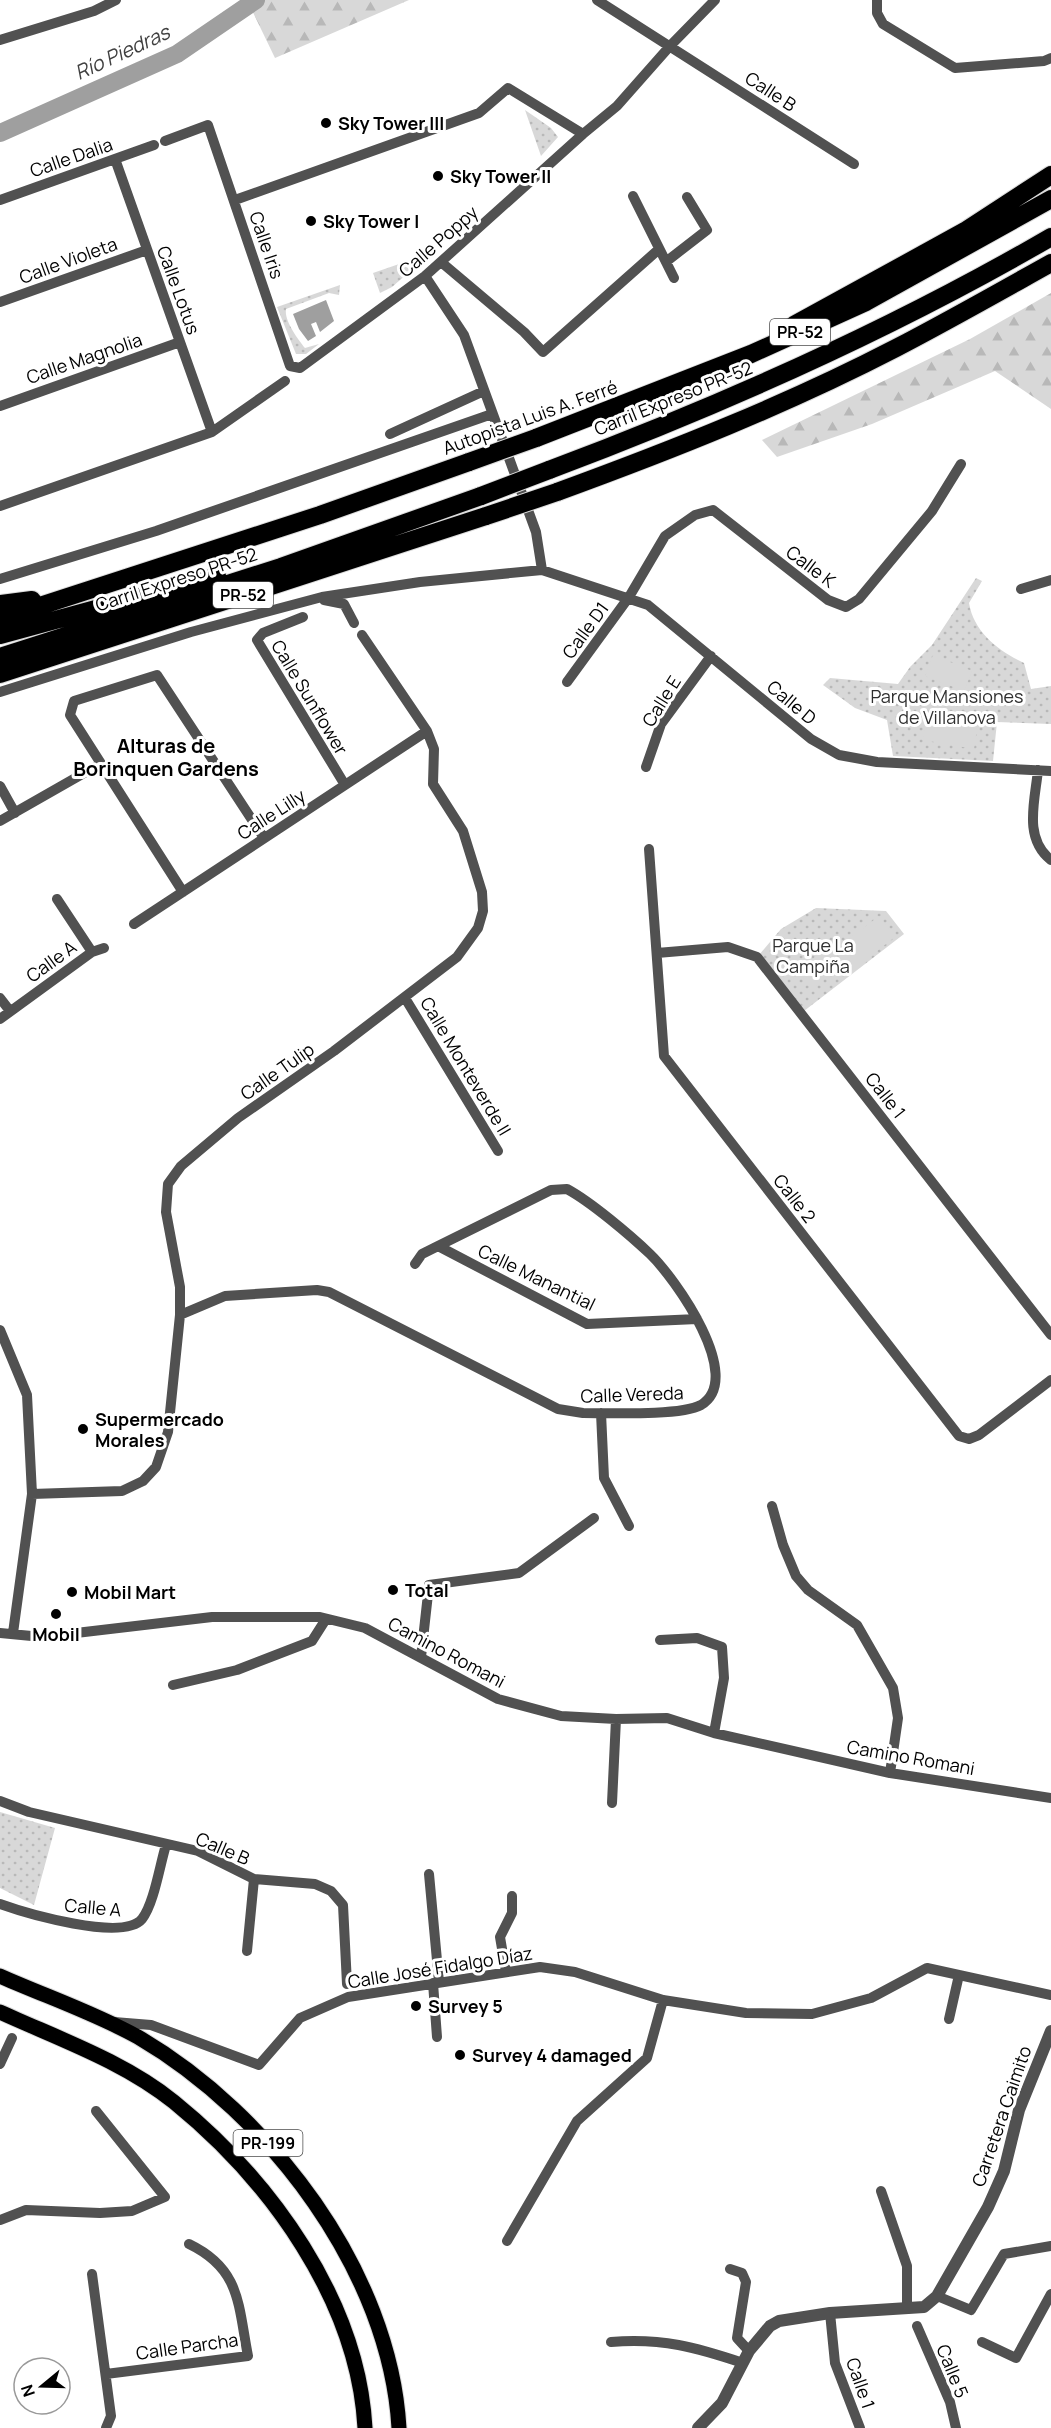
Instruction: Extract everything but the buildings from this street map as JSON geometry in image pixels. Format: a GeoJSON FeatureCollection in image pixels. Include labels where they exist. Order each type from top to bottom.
{"type":"FeatureCollection","features":[{"type":"Feature","properties":{"kind":"highway"},"geometry":{"type":"LineString","coordinates":[[751,354],[809,315],[964,231],[1051,175]]}},
{"type":"Feature","properties":{"kind":"highway","name":"Autopista Luis A. Ferré"},"geometry":{"type":"LineString","coordinates":[[0,619],[320,515],[536,438],[751,354],[876,297],[1051,199]]}},
{"type":"Feature","properties":{"kind":"highway","name":"Carril Expreso PR-52"},"geometry":{"type":"LineString","coordinates":[[0,657],[281,567],[481,496],[697,413],[810,363],[955,290],[1051,237]]}},
{"type":"Feature","properties":{"kind":"highway","name":"PR-52"},"geometry":{"type":"LineString","coordinates":[[0,674],[557,492],[707,435],[904,344],[1051,264]]}},
{"type":"Feature","properties":{"kind":"highway","name":"Carril Expreso PR-52"},"geometry":{"type":"LineString","coordinates":[[0,635],[364,537]]}},
{"type":"Feature","properties":{"kind":"highway"},"geometry":{"type":"LineString","coordinates":[[0,604],[73,595]]}},
{"type":"Feature","properties":{"kind":"main road","name":"PR-199"},"geometry":{"type":"LineString","coordinates":[[0,1976],[137,2037],[194,2074],[273,2148],[341,2243],[363,2289],[382,2337],[394,2377],[399,2428]]}},
{"type":"Feature","properties":{"kind":"main road","name":"PR-199"},"geometry":{"type":"LineString","coordinates":[[0,2012],[120,2067],[173,2102],[248,2170],[311,2260],[332,2302],[350,2347],[365,2428]]}},
{"type":"Feature","properties":{"kind":"street"},"geometry":{"type":"LineString","coordinates":[[0,40],[94,11],[116,0]]}},
{"type":"Feature","properties":{"kind":"street"},"geometry":{"type":"LineString","coordinates":[[597,0],[670,46]]}},
{"type":"Feature","properties":{"kind":"street","name":"Calle Poppy"},"geometry":{"type":"LineString","coordinates":[[300,368],[425,276],[617,106],[670,46],[715,0]]}},
{"type":"Feature","properties":{"kind":"street"},"geometry":{"type":"LineString","coordinates":[[877,0],[877,13],[883,24],[955,68],[1044,62],[1051,58]]}},
{"type":"Feature","properties":{"kind":"street","name":"Calle B"},"geometry":{"type":"LineString","coordinates":[[670,46],[854,164]]}},
{"type":"Feature","properties":{"kind":"street"},"geometry":{"type":"LineString","coordinates":[[235,200],[479,113],[508,88],[583,134]]}},
{"type":"Feature","properties":{"kind":"street","name":"Calle Iris"},"geometry":{"type":"LineString","coordinates":[[165,141],[208,126],[290,366],[300,368]]}},
{"type":"Feature","properties":{"kind":"street","name":"Calle Dalia"},"geometry":{"type":"LineString","coordinates":[[0,200],[154,145]]}},
{"type":"Feature","properties":{"kind":"street","name":"Calle Lotus"},"geometry":{"type":"LineString","coordinates":[[115,159],[212,432]]}},
{"type":"Feature","properties":{"kind":"street"},"geometry":{"type":"LineString","coordinates":[[633,196],[674,278]]}},
{"type":"Feature","properties":{"kind":"street"},"geometry":{"type":"LineString","coordinates":[[667,261],[707,230],[687,197]]}},
{"type":"Feature","properties":{"kind":"street","name":"Calle Violeta"},"geometry":{"type":"LineString","coordinates":[[0,302],[147,250]]}},
{"type":"Feature","properties":{"kind":"street"},"geometry":{"type":"LineString","coordinates":[[441,262],[524,332],[543,352],[658,250]]}},
{"type":"Feature","properties":{"kind":"street"},"geometry":{"type":"LineString","coordinates":[[0,692],[190,632],[314,599],[420,582],[542,570],[537,532],[464,335],[425,276]]}},
{"type":"Feature","properties":{"kind":"street","name":"Calle Magnolia"},"geometry":{"type":"LineString","coordinates":[[0,406],[180,342]]}},
{"type":"Feature","properties":{"kind":"street"},"geometry":{"type":"LineString","coordinates":[[0,506],[212,432],[285,381]]}},
{"type":"Feature","properties":{"kind":"street"},"geometry":{"type":"LineString","coordinates":[[390,434],[484,391]]}},
{"type":"Feature","properties":{"kind":"street"},"geometry":{"type":"LineString","coordinates":[[0,579],[156,531],[492,414]]}},
{"type":"Feature","properties":{"kind":"street","name":"Calle K"},"geometry":{"type":"LineString","coordinates":[[629,597],[665,536],[695,515],[712,510],[828,600],[846,607],[859,599],[932,512],[961,464]]}},
{"type":"Feature","properties":{"kind":"street","name":"Calle D"},"geometry":{"type":"LineString","coordinates":[[542,570],[648,605],[811,740],[840,754],[877,762],[1051,771]]}},
{"type":"Feature","properties":{"kind":"street"},"geometry":{"type":"LineString","coordinates":[[1020,589],[1051,580]]}},
{"type":"Feature","properties":{"kind":"street","name":"Calle D1"},"geometry":{"type":"LineString","coordinates":[[567,682],[629,597]]}},
{"type":"Feature","properties":{"kind":"street"},"geometry":{"type":"LineString","coordinates":[[314,599],[344,604],[354,623]]}},
{"type":"Feature","properties":{"kind":"street","name":"Calle Sunflower"},"geometry":{"type":"LineString","coordinates":[[303,617],[263,633],[256,640],[345,785]]}},
{"type":"Feature","properties":{"kind":"street","name":"Calle Tulip"},"geometry":{"type":"LineString","coordinates":[[32,1494],[122,1491],[143,1481],[156,1467],[168,1432],[180,1315],[180,1287],[166,1212],[168,1184],[181,1166],[238,1118],[405,998],[457,957],[478,928],[483,911],[482,892],[463,831],[433,784],[434,749],[427,731],[362,635]]}},
{"type":"Feature","properties":{"kind":"street","name":"Calle E"},"geometry":{"type":"LineString","coordinates":[[646,767],[661,724],[711,656]]}},
{"type":"Feature","properties":{"kind":"street"},"geometry":{"type":"LineString","coordinates":[[183,892],[70,715],[74,701],[157,675],[264,838]]}},
{"type":"Feature","properties":{"kind":"street","name":"Calle Lilly"},"geometry":{"type":"LineString","coordinates":[[134,924],[427,731]]}},
{"type":"Feature","properties":{"kind":"street"},"geometry":{"type":"LineString","coordinates":[[0,821],[100,764]]}},
{"type":"Feature","properties":{"kind":"street"},"geometry":{"type":"LineString","coordinates":[[1038,770],[1033,824],[1035,844],[1051,860]]}},
{"type":"Feature","properties":{"kind":"street"},"geometry":{"type":"LineString","coordinates":[[0,786],[15,813]]}},
{"type":"Feature","properties":{"kind":"street","name":"Calle 2"},"geometry":{"type":"LineString","coordinates":[[649,849],[664,1056],[959,1436],[969,1439],[979,1435],[1051,1380]]}},
{"type":"Feature","properties":{"kind":"street"},"geometry":{"type":"LineString","coordinates":[[57,899],[92,952]]}},
{"type":"Feature","properties":{"kind":"street","name":"Calle 1"},"geometry":{"type":"LineString","coordinates":[[657,952],[728,947],[758,957],[1051,1335]]}},
{"type":"Feature","properties":{"kind":"street","name":"Calle A"},"geometry":{"type":"LineString","coordinates":[[0,1019],[92,952],[104,948]]}},
{"type":"Feature","properties":{"kind":"street"},"geometry":{"type":"LineString","coordinates":[[0,998],[10,1011]]}},
{"type":"Feature","properties":{"kind":"street","name":"Calle Monteverde II"},"geometry":{"type":"LineString","coordinates":[[405,998],[498,1150]]}},
{"type":"Feature","properties":{"kind":"street","name":"Calle Vereda"},"geometry":{"type":"LineString","coordinates":[[180,1315],[225,1296],[317,1290],[330,1292],[558,1408],[583,1413],[689,1410],[708,1399],[717,1380],[716,1366],[697,1319],[681,1291],[650,1255],[567,1189],[552,1190],[438,1246],[422,1254],[415,1264]]}},
{"type":"Feature","properties":{"kind":"street","name":"Calle Manantial"},"geometry":{"type":"LineString","coordinates":[[438,1246],[587,1324],[697,1319]]}},
{"type":"Feature","properties":{"kind":"street"},"geometry":{"type":"LineString","coordinates":[[0,1330],[27,1395],[32,1494],[13,1633]]}},
{"type":"Feature","properties":{"kind":"street"},"geometry":{"type":"LineString","coordinates":[[601,1413],[604,1478],[630,1526]]}},
{"type":"Feature","properties":{"kind":"street"},"geometry":{"type":"LineString","coordinates":[[772,1506],[783,1545],[796,1576],[808,1590],[857,1625],[893,1688],[898,1718],[890,1773]]}},
{"type":"Feature","properties":{"kind":"street"},"geometry":{"type":"LineString","coordinates":[[420,1658],[429,1585],[519,1573],[594,1518]]}},
{"type":"Feature","properties":{"kind":"street","name":"Camino Romani"},"geometry":{"type":"LineString","coordinates":[[0,1633],[42,1637],[212,1617],[326,1619],[365,1628],[498,1699],[561,1716],[616,1719],[667,1718],[714,1733],[890,1773],[1051,1798]]}},
{"type":"Feature","properties":{"kind":"street"},"geometry":{"type":"LineString","coordinates":[[173,1684],[237,1670],[312,1641],[326,1619]]}},
{"type":"Feature","properties":{"kind":"street"},"geometry":{"type":"LineString","coordinates":[[660,1640],[697,1638],[722,1647],[724,1678],[714,1733]]}},
{"type":"Feature","properties":{"kind":"street"},"geometry":{"type":"LineString","coordinates":[[612,1803],[616,1719]]}},
{"type":"Feature","properties":{"kind":"street","name":"Calle B"},"geometry":{"type":"LineString","coordinates":[[4,1802],[29,1812],[198,1851],[254,1879],[315,1884],[331,1891],[343,1905],[347,1984]]}},
{"type":"Feature","properties":{"kind":"street","name":"Calle A"},"geometry":{"type":"LineString","coordinates":[[0,1904],[36,1918],[124,1929],[141,1921],[147,1909],[166,1845]]}},
{"type":"Feature","properties":{"kind":"street"},"geometry":{"type":"LineString","coordinates":[[429,1874],[437,2037]]}},
{"type":"Feature","properties":{"kind":"street"},"geometry":{"type":"LineString","coordinates":[[248,1951],[254,1879]]}},
{"type":"Feature","properties":{"kind":"street"},"geometry":{"type":"LineString","coordinates":[[506,1972],[500,1937],[512,1913],[512,1896]]}},
{"type":"Feature","properties":{"kind":"street","name":"Calle José Fidalgo Díaz"},"geometry":{"type":"LineString","coordinates":[[101,2021],[151,2025],[259,2065],[300,2018],[348,1997],[540,1967],[575,1972],[663,2000],[746,2013],[812,2014],[871,1998],[927,1968],[1051,1995]]}},
{"type":"Feature","properties":{"kind":"street"},"geometry":{"type":"LineString","coordinates":[[949,2019],[958,1975]]}},
{"type":"Feature","properties":{"kind":"street"},"geometry":{"type":"LineString","coordinates":[[507,2241],[578,2121],[647,2058],[663,2000]]}},
{"type":"Feature","properties":{"kind":"street","name":"Carretera Caimito"},"geometry":{"type":"LineString","coordinates":[[938,2296],[988,2206],[1004,2171],[1019,2110],[1051,2031]]}},
{"type":"Feature","properties":{"kind":"street"},"geometry":{"type":"LineString","coordinates":[[0,2064],[12,2038]]}},
{"type":"Feature","properties":{"kind":"street"},"geometry":{"type":"LineString","coordinates":[[0,2220],[26,2210],[100,2213],[132,2211],[165,2197],[96,2111]]}},
{"type":"Feature","properties":{"kind":"street"},"geometry":{"type":"LineString","coordinates":[[881,2191],[907,2266],[907,2309]]}},
{"type":"Feature","properties":{"kind":"street","name":"Calle Parcha"},"geometry":{"type":"LineString","coordinates":[[106,2374],[248,2356],[234,2284],[218,2261],[189,2244]]}},
{"type":"Feature","properties":{"kind":"street"},"geometry":{"type":"LineString","coordinates":[[698,2428],[722,2403],[749,2351],[770,2326],[779,2321],[830,2313],[924,2307],[938,2296],[971,2310],[1004,2254],[1051,2246]]}},
{"type":"Feature","properties":{"kind":"street"},"geometry":{"type":"LineString","coordinates":[[730,2269],[742,2273],[746,2282],[737,2338],[749,2351]]}},
{"type":"Feature","properties":{"kind":"street"},"geometry":{"type":"LineString","coordinates":[[92,2274],[111,2416],[106,2428]]}},
{"type":"Feature","properties":{"kind":"street"},"geometry":{"type":"LineString","coordinates":[[982,2342],[1016,2358],[1051,2294]]}},
{"type":"Feature","properties":{"kind":"street","name":"Calle 1"},"geometry":{"type":"LineString","coordinates":[[830,2313],[835,2363],[860,2428]]}},
{"type":"Feature","properties":{"kind":"street","name":"Calle 5"},"geometry":{"type":"LineString","coordinates":[[917,2326],[950,2402],[956,2428]]}},
{"type":"Feature","properties":{"kind":"street"},"geometry":{"type":"LineString","coordinates":[[611,2342],[647,2339],[696,2347],[743,2363]]}},
{"type":"Feature","properties":{"kind":"green space"},"geometry":{"type":"Polygon","coordinates":[[[247,0],[409,0],[275,58],[247,0]]]}},
{"type":"Feature","properties":{"kind":"green space"},"geometry":{"type":"Polygon","coordinates":[[[525,110],[551,128],[558,137],[541,156],[525,110]]]}},
{"type":"Feature","properties":{"kind":"green space"},"geometry":{"type":"Polygon","coordinates":[[[431,253],[392,287],[380,293],[373,273],[431,253]]]}},
{"type":"Feature","properties":{"kind":"green space"},"geometry":{"type":"Polygon","coordinates":[[[340,285],[339,295],[329,293],[286,309],[289,324],[305,348],[319,344],[306,354],[296,354],[277,307],[340,285]]]}},
{"type":"Feature","properties":{"kind":"green space"},"geometry":{"type":"Polygon","coordinates":[[[1051,293],[1051,409],[995,371],[872,424],[777,457],[762,440],[970,339],[1051,293]]]}},
{"type":"Feature","properties":{"kind":"green space","name":"Parque Mansiones de Villanova"},"geometry":{"type":"Polygon","coordinates":[[[976,578],[982,581],[969,603],[976,623],[997,647],[1024,663],[1031,689],[1051,686],[1051,724],[997,722],[993,761],[893,756],[887,720],[855,708],[823,685],[830,678],[898,684],[910,667],[932,645],[976,578]]]}},
{"type":"Feature","properties":{"kind":"green space"},"geometry":{"type":"Polygon","coordinates":[[[933,655],[972,671],[964,691],[925,676],[933,655]]]}},
{"type":"Feature","properties":{"kind":"green space"},"geometry":{"type":"Polygon","coordinates":[[[928,714],[978,722],[974,749],[923,740],[928,714]]]}},
{"type":"Feature","properties":{"kind":"green space","name":"Parque La Campiña"},"geometry":{"type":"Polygon","coordinates":[[[816,908],[886,911],[904,934],[804,1011],[759,955],[781,929],[816,908]]]}},
{"type":"Feature","properties":{"kind":"green space"},"geometry":{"type":"Polygon","coordinates":[[[879,916],[895,937],[854,969],[837,948],[879,916]]]}},
{"type":"Feature","properties":{"kind":"green space"},"geometry":{"type":"Polygon","coordinates":[[[829,946],[844,964],[811,989],[797,971],[829,946]]]}},
{"type":"Feature","properties":{"kind":"green space"},"geometry":{"type":"Polygon","coordinates":[[[0,1812],[55,1828],[34,1905],[0,1888],[0,1812]]]}},
{"type":"Feature","properties":{"kind":"shaded area"},"geometry":{"type":"Polygon","coordinates":[[[326,300],[334,321],[320,332],[316,322],[311,324],[316,336],[308,341],[299,329],[293,314],[326,300]]]}},
{"type":"Feature","properties":{"kind":"waterway","name":"Río Piedras"},"geometry":{"type":"LineString","coordinates":[[0,133],[177,54],[256,0]]}},
{"type":"Feature","properties":{"kind":"place","name":"Sky Tower III"},"geometry":{"type":"Point","coordinates":[326,123]}},
{"type":"Feature","properties":{"kind":"place","name":"Sky Tower II"},"geometry":{"type":"Point","coordinates":[438,176]}},
{"type":"Feature","properties":{"kind":"place","name":"Sky Tower I"},"geometry":{"type":"Point","coordinates":[311,221]}},
{"type":"Feature","properties":{"kind":"place","name":"Supermercado Morales"},"geometry":{"type":"Point","coordinates":[83,1429]}},
{"type":"Feature","properties":{"kind":"place","name":"Total"},"geometry":{"type":"Point","coordinates":[393,1590]}},
{"type":"Feature","properties":{"kind":"place","name":"Mobil Mart"},"geometry":{"type":"Point","coordinates":[72,1592]}},
{"type":"Feature","properties":{"kind":"place","name":"Mobil"},"geometry":{"type":"Point","coordinates":[56,1614]}},
{"type":"Feature","properties":{"kind":"place","name":"Survey 5"},"geometry":{"type":"Point","coordinates":[416,2006]}},
{"type":"Feature","properties":{"kind":"place","name":"Survey 4 damaged"},"geometry":{"type":"Point","coordinates":[460,2055]}},
{"type":"Feature","properties":{"kind":"district","name":"Alturas de Borinquen Gardens"},"geometry":{"type":"Point","coordinates":[166,756]}}]}
